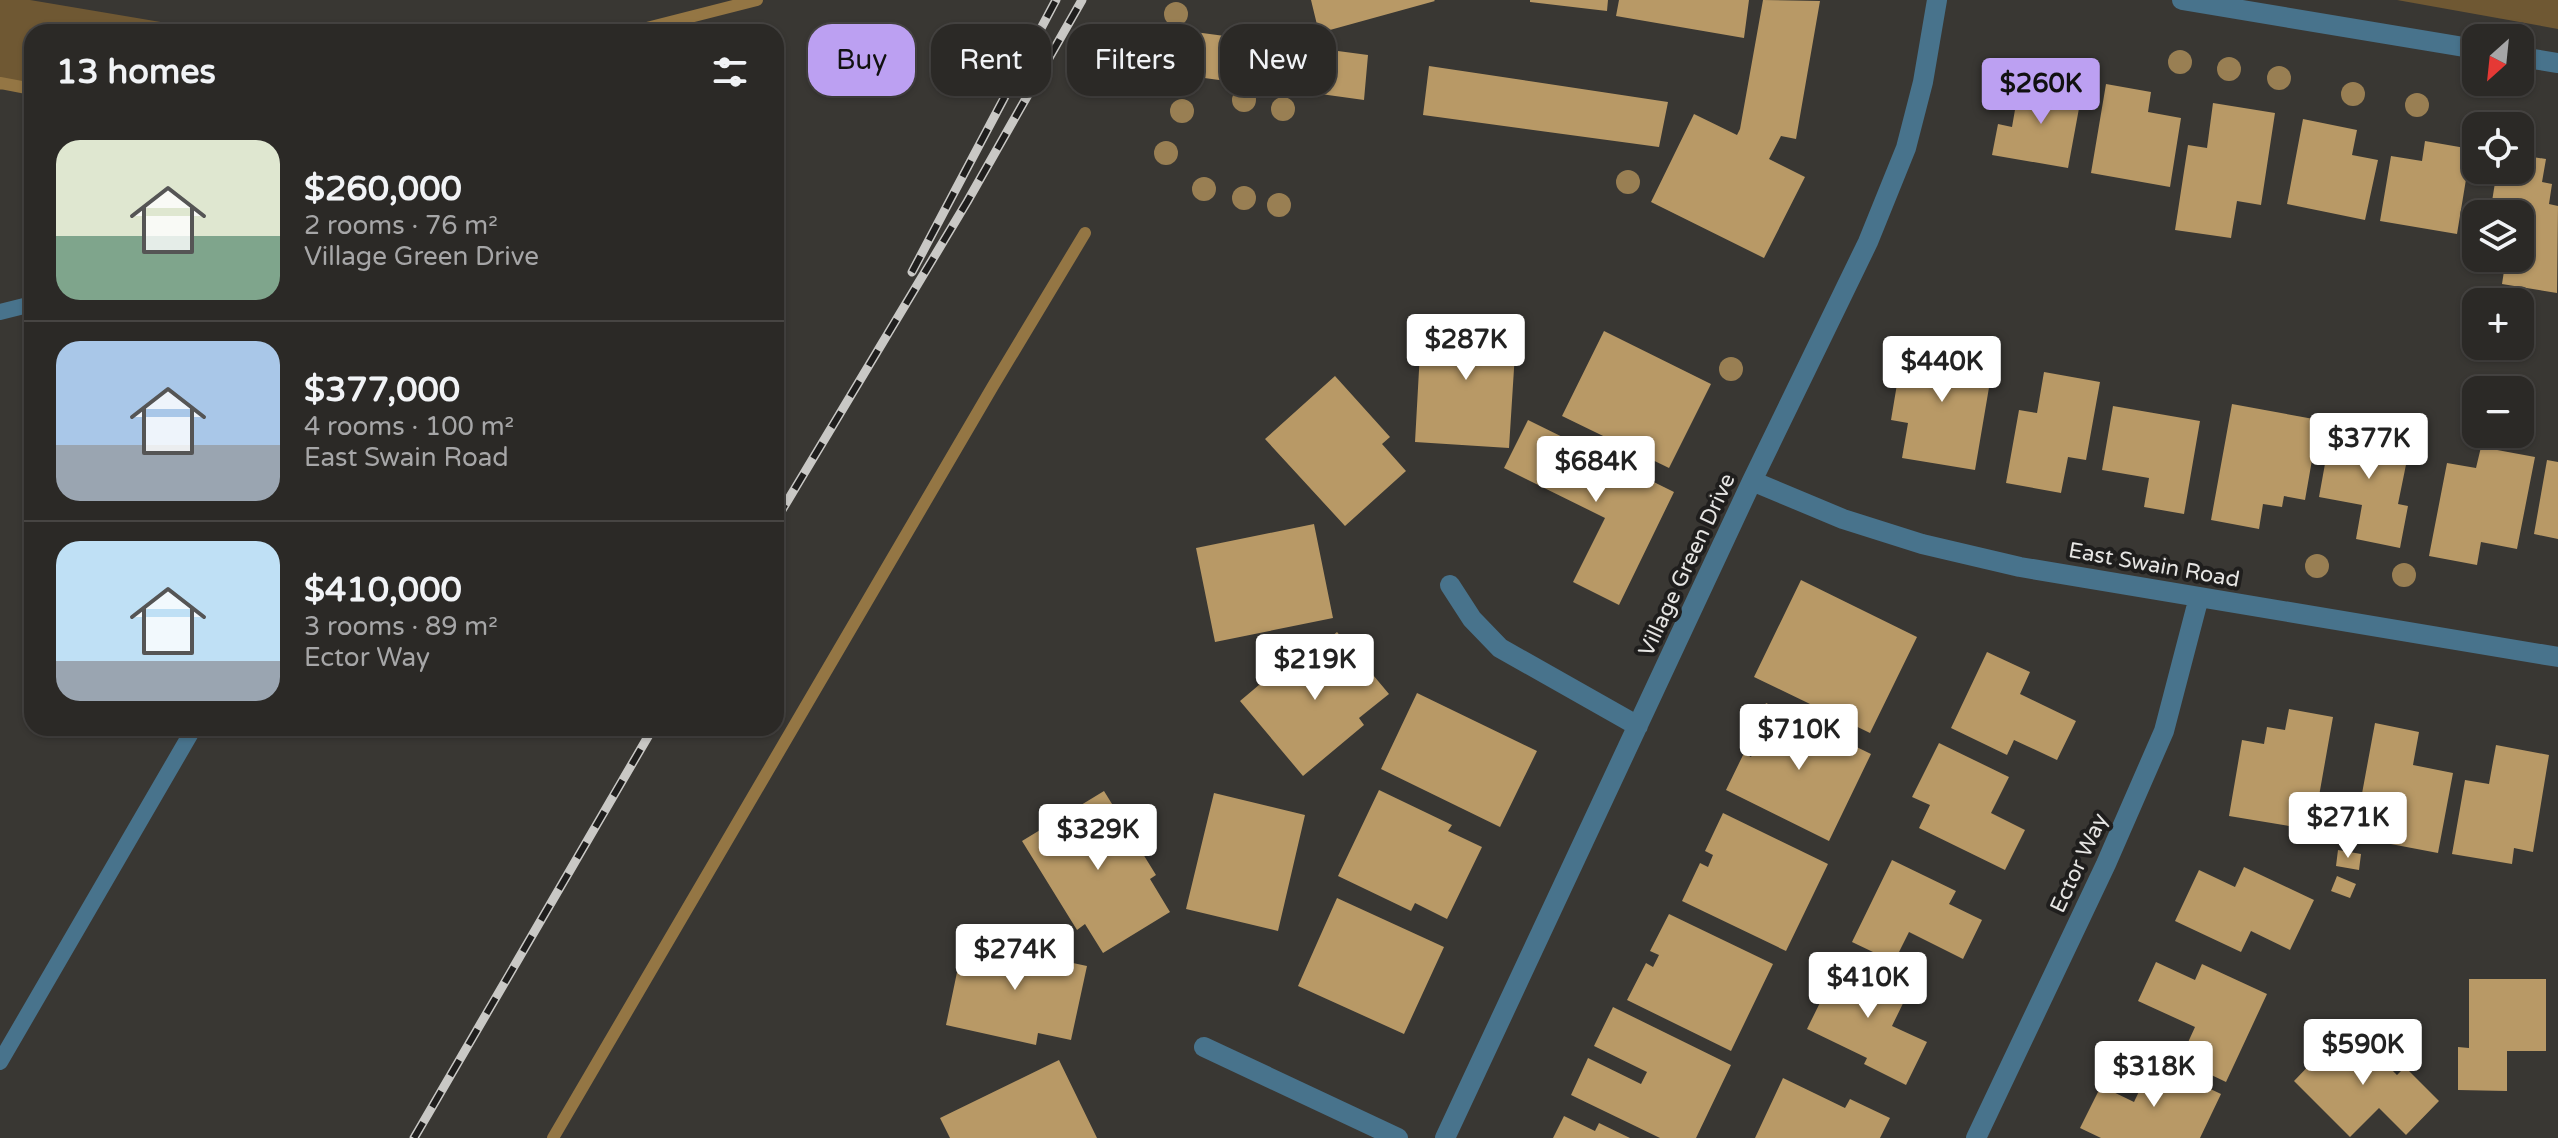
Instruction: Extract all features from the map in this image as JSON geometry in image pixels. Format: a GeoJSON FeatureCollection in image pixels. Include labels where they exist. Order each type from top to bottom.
{"type":"FeatureCollection","features":[{"type":"Feature","properties":{"kind":"street","name":"Village Green Drive"},"geometry":{"type":"LineString","coordinates":[[1445,1138],[1752,481],[1868,242],[1906,148],[1923,82],[1937,0]]}},
{"type":"Feature","properties":{"kind":"street"},"geometry":{"type":"LineString","coordinates":[[2182,0],[2462,47]]}},
{"type":"Feature","properties":{"kind":"street"},"geometry":{"type":"LineString","coordinates":[[2534,59],[2558,63]]}},
{"type":"Feature","properties":{"kind":"street","name":"East Swain Road"},"geometry":{"type":"LineString","coordinates":[[1752,481],[1843,519],[1922,544],[2020,567],[2558,657]]}},
{"type":"Feature","properties":{"kind":"street"},"geometry":{"type":"LineString","coordinates":[[1450,585],[1472,619],[1500,648],[1638,726]]}},
{"type":"Feature","properties":{"kind":"street","name":"Ector Way"},"geometry":{"type":"LineString","coordinates":[[1976,1138],[2106,864],[2164,731],[2199,597]]}},
{"type":"Feature","properties":{"kind":"street"},"geometry":{"type":"LineString","coordinates":[[1204,1047],[1398,1138]]}},
{"type":"Feature","properties":{"kind":"lane"},"geometry":{"type":"LineString","coordinates":[[0,312],[24,306]]}},
{"type":"Feature","properties":{"kind":"lane"},"geometry":{"type":"LineString","coordinates":[[0,1062],[189,736]]}},
{"type":"Feature","properties":{"kind":"shaded area"},"geometry":{"type":"Polygon","coordinates":[[[0,0],[30,0],[172,24],[24,24],[24,83],[0,90],[0,0]]]}},
{"type":"Feature","properties":{"kind":"shaded area"},"geometry":{"type":"Polygon","coordinates":[[[2397,0],[2558,0],[2558,29],[2397,0]]]}},
{"type":"Feature","properties":{"kind":"building"},"geometry":{"type":"Polygon","coordinates":[[[1311,0],[1435,1],[1336,28],[1336,24],[1317,24],[1311,0]]]}},
{"type":"Feature","properties":{"kind":"building"},"geometry":{"type":"Polygon","coordinates":[[[1530,0],[1608,0],[1607,11],[1530,0]]]}},
{"type":"Feature","properties":{"kind":"building"},"geometry":{"type":"Polygon","coordinates":[[[1619,0],[1749,0],[1744,38],[1616,16],[1619,0]]]}},
{"type":"Feature","properties":{"kind":"building"},"geometry":{"type":"Polygon","coordinates":[[[1763,0],[1820,1],[1796,139],[1781,136],[1769,159],[1805,177],[1764,258],[1651,202],[1694,114],[1737,135],[1763,0]]]}},
{"type":"Feature","properties":{"kind":"building"},"geometry":{"type":"Polygon","coordinates":[[[1204,33],[1220,35],[1220,80],[1204,78],[1204,33]]]}},
{"type":"Feature","properties":{"kind":"building"},"geometry":{"type":"Polygon","coordinates":[[[1336,51],[1368,55],[1364,100],[1335,96],[1336,51]]]}},
{"type":"Feature","properties":{"kind":"building"},"geometry":{"type":"Polygon","coordinates":[[[1429,66],[1668,102],[1659,147],[1423,115],[1429,66]]]}},
{"type":"Feature","properties":{"kind":"building"},"geometry":{"type":"Polygon","coordinates":[[[2020,81],[2082,92],[2068,168],[1992,155],[1998,124],[2012,127],[2020,81]]]}},
{"type":"Feature","properties":{"kind":"building"},"geometry":{"type":"Polygon","coordinates":[[[2106,84],[2151,92],[2148,112],[2181,118],[2170,187],[2091,173],[2106,84]]]}},
{"type":"Feature","properties":{"kind":"building"},"geometry":{"type":"Polygon","coordinates":[[[2213,103],[2275,113],[2261,205],[2237,201],[2231,238],[2175,230],[2188,145],[2207,148],[2213,103]]]}},
{"type":"Feature","properties":{"kind":"building"},"geometry":{"type":"Polygon","coordinates":[[[2303,119],[2357,130],[2352,155],[2378,160],[2365,220],[2287,204],[2303,119]]]}},
{"type":"Feature","properties":{"kind":"building"},"geometry":{"type":"Polygon","coordinates":[[[2425,141],[2462,147],[2462,184],[2465,184],[2457,234],[2380,221],[2391,156],[2422,161],[2425,141]]]}},
{"type":"Feature","properties":{"kind":"building"},"geometry":{"type":"Polygon","coordinates":[[[2534,157],[2546,159],[2542,182],[2552,184],[2549,204],[2558,206],[2557,293],[2502,284],[2504,272],[2534,272],[2534,200],[2492,200],[2495,184],[2534,184],[2534,157]]]}},
{"type":"Feature","properties":{"kind":"building"},"geometry":{"type":"Polygon","coordinates":[[[1422,316],[1517,321],[1509,448],[1415,442],[1422,316]]]}},
{"type":"Feature","properties":{"kind":"building"},"geometry":{"type":"Polygon","coordinates":[[[1604,331],[1711,384],[1669,468],[1562,416],[1604,331]]]}},
{"type":"Feature","properties":{"kind":"building"},"geometry":{"type":"Polygon","coordinates":[[[1904,342],[1994,358],[1975,470],[1902,458],[1908,423],[1891,420],[1904,342]]]}},
{"type":"Feature","properties":{"kind":"building"},"geometry":{"type":"Polygon","coordinates":[[[2044,372],[2100,382],[2086,460],[2068,457],[2061,493],[2006,483],[2019,410],[2037,413],[2044,372]]]}},
{"type":"Feature","properties":{"kind":"building"},"geometry":{"type":"Polygon","coordinates":[[[1335,376],[1390,437],[1382,444],[1406,471],[1345,526],[1265,439],[1335,376]]]}},
{"type":"Feature","properties":{"kind":"building"},"geometry":{"type":"Polygon","coordinates":[[[2232,404],[2319,420],[2305,500],[2284,496],[2282,507],[2263,504],[2259,529],[2211,520],[2232,404]]]}},
{"type":"Feature","properties":{"kind":"building"},"geometry":{"type":"Polygon","coordinates":[[[2113,406],[2200,421],[2184,514],[2144,507],[2149,478],[2102,470],[2113,406]]]}},
{"type":"Feature","properties":{"kind":"building"},"geometry":{"type":"Polygon","coordinates":[[[1528,420],[1674,492],[1619,605],[1573,582],[1605,518],[1504,468],[1528,420]]]}},
{"type":"Feature","properties":{"kind":"building"},"geometry":{"type":"Polygon","coordinates":[[[2332,425],[2411,440],[2398,504],[2408,506],[2400,548],[2356,539],[2362,505],[2319,497],[2332,425]]]}},
{"type":"Feature","properties":{"kind":"building"},"geometry":{"type":"Polygon","coordinates":[[[2481,448],[2535,457],[2517,549],[2481,542],[2477,565],[2429,556],[2447,463],[2476,468],[2481,448]]]}},
{"type":"Feature","properties":{"kind":"building"},"geometry":{"type":"Polygon","coordinates":[[[2547,460],[2558,462],[2558,539],[2534,534],[2547,460]]]}},
{"type":"Feature","properties":{"kind":"building"},"geometry":{"type":"Polygon","coordinates":[[[1314,524],[1333,618],[1215,642],[1196,548],[1314,524]]]}},
{"type":"Feature","properties":{"kind":"building"},"geometry":{"type":"Polygon","coordinates":[[[1801,580],[1917,637],[1870,733],[1754,677],[1801,580]]]}},
{"type":"Feature","properties":{"kind":"building"},"geometry":{"type":"Polygon","coordinates":[[[1337,632],[1389,694],[1359,718],[1364,725],[1303,776],[1240,701],[1303,648],[1309,655],[1337,632]]]}},
{"type":"Feature","properties":{"kind":"building"},"geometry":{"type":"Polygon","coordinates":[[[1987,652],[2030,672],[2020,694],[2076,721],[2057,760],[2014,740],[2007,755],[1951,728],[1987,652]]]}},
{"type":"Feature","properties":{"kind":"building"},"geometry":{"type":"Polygon","coordinates":[[[1417,693],[1537,751],[1500,827],[1381,769],[1417,693]]]}},
{"type":"Feature","properties":{"kind":"building"},"geometry":{"type":"Polygon","coordinates":[[[1766,703],[1871,754],[1829,841],[1726,790],[1744,753],[1751,757],[1757,744],[1749,740],[1766,703]]]}},
{"type":"Feature","properties":{"kind":"building"},"geometry":{"type":"Polygon","coordinates":[[[2289,709],[2333,717],[2313,830],[2229,816],[2242,740],[2264,744],[2267,727],[2285,730],[2289,709]]]}},
{"type":"Feature","properties":{"kind":"building"},"geometry":{"type":"Polygon","coordinates":[[[2375,723],[2419,732],[2413,765],[2453,773],[2438,853],[2354,837],[2375,723]]]}},
{"type":"Feature","properties":{"kind":"building"},"geometry":{"type":"Polygon","coordinates":[[[1939,743],[2009,777],[1991,813],[2025,830],[2005,870],[1919,828],[1930,805],[1912,797],[1939,743]]]}},
{"type":"Feature","properties":{"kind":"building"},"geometry":{"type":"Polygon","coordinates":[[[2496,745],[2549,755],[2533,852],[2514,848],[2512,864],[2452,854],[2465,780],[2489,784],[2496,745]]]}},
{"type":"Feature","properties":{"kind":"building"},"geometry":{"type":"Polygon","coordinates":[[[1379,790],[1452,825],[1448,831],[1482,847],[1447,919],[1415,903],[1411,911],[1338,876],[1379,790]]]}},
{"type":"Feature","properties":{"kind":"building"},"geometry":{"type":"Polygon","coordinates":[[[1104,791],[1156,875],[1150,879],[1170,912],[1103,953],[1085,924],[1077,930],[1022,841],[1104,791]]]}},
{"type":"Feature","properties":{"kind":"building"},"geometry":{"type":"Polygon","coordinates":[[[1214,793],[1305,815],[1278,931],[1186,909],[1214,793]]]}},
{"type":"Feature","properties":{"kind":"building"},"geometry":{"type":"Polygon","coordinates":[[[1723,813],[1828,864],[1786,951],[1682,901],[1700,863],[1708,867],[1713,855],[1705,851],[1723,813]]]}},
{"type":"Feature","properties":{"kind":"building"},"geometry":{"type":"Polygon","coordinates":[[[2338,850],[2361,854],[2359,870],[2336,866],[2338,850]]]}},
{"type":"Feature","properties":{"kind":"building"},"geometry":{"type":"Polygon","coordinates":[[[1892,860],[1956,891],[1949,904],[1982,920],[1963,959],[1909,932],[1894,962],[1852,942],[1892,860]]]}},
{"type":"Feature","properties":{"kind":"building"},"geometry":{"type":"Polygon","coordinates":[[[2244,867],[2314,900],[2290,950],[2251,931],[2241,952],[2175,921],[2199,870],[2235,887],[2244,867]]]}},
{"type":"Feature","properties":{"kind":"building"},"geometry":{"type":"Polygon","coordinates":[[[2337,876],[2356,884],[2350,898],[2331,891],[2337,876]]]}},
{"type":"Feature","properties":{"kind":"building"},"geometry":{"type":"Polygon","coordinates":[[[1337,898],[1444,947],[1404,1034],[1298,986],[1337,898]]]}},
{"type":"Feature","properties":{"kind":"building"},"geometry":{"type":"Polygon","coordinates":[[[1669,914],[1773,964],[1731,1051],[1627,1000],[1646,963],[1653,967],[1659,955],[1650,951],[1669,914]]]}},
{"type":"Feature","properties":{"kind":"building"},"geometry":{"type":"Polygon","coordinates":[[[965,934],[1055,953],[1054,959],[1087,966],[1071,1040],[1038,1033],[1036,1045],[946,1025],[965,934]]]}},
{"type":"Feature","properties":{"kind":"building"},"geometry":{"type":"Polygon","coordinates":[[[1843,956],[1910,989],[1892,1026],[1927,1042],[1906,1085],[1864,1064],[1867,1058],[1807,1029],[1843,956]]]}},
{"type":"Feature","properties":{"kind":"building"},"geometry":{"type":"Polygon","coordinates":[[[2156,962],[2195,980],[2202,964],[2267,994],[2226,1082],[2180,1060],[2195,1027],[2138,1001],[2156,962]]]}},
{"type":"Feature","properties":{"kind":"building"},"geometry":{"type":"Polygon","coordinates":[[[2469,979],[2546,979],[2546,1051],[2507,1051],[2507,1091],[2458,1090],[2458,1047],[2469,1048],[2469,979]]]}},
{"type":"Feature","properties":{"kind":"building"},"geometry":{"type":"Polygon","coordinates":[[[1613,1007],[1731,1065],[1696,1138],[1660,1138],[1571,1095],[1588,1058],[1641,1084],[1647,1072],[1594,1046],[1613,1007]]]}},
{"type":"Feature","properties":{"kind":"building"},"geometry":{"type":"Polygon","coordinates":[[[2347,1026],[2397,1075],[2405,1067],[2439,1101],[2406,1135],[2379,1108],[2350,1137],[2294,1081],[2347,1026]]]}},
{"type":"Feature","properties":{"kind":"building"},"geometry":{"type":"Polygon","coordinates":[[[1059,1060],[1097,1138],[950,1138],[940,1118],[1059,1060]]]}},
{"type":"Feature","properties":{"kind":"building"},"geometry":{"type":"Polygon","coordinates":[[[2153,1062],[2221,1094],[2200,1138],[2101,1138],[2080,1128],[2101,1086],[2134,1102],[2153,1062]]]}},
{"type":"Feature","properties":{"kind":"building"},"geometry":{"type":"Polygon","coordinates":[[[1783,1078],[1845,1108],[1850,1099],[1890,1118],[1880,1138],[1755,1138],[1783,1078]]]}},
{"type":"Feature","properties":{"kind":"building"},"geometry":{"type":"Polygon","coordinates":[[[1564,1116],[1595,1131],[1599,1123],[1630,1138],[1553,1138],[1564,1116]]]}},
{"type":"Feature","properties":{"kind":"waterway"},"geometry":{"type":"LineString","coordinates":[[662,24],[757,0]]}},
{"type":"Feature","properties":{"kind":"waterway"},"geometry":{"type":"LineString","coordinates":[[0,83],[24,88]]}},
{"type":"Feature","properties":{"kind":"waterway"},"geometry":{"type":"LineString","coordinates":[[553,1138],[1085,233]]}},
{"type":"Feature","properties":{"kind":"railway"},"geometry":{"type":"LineString","coordinates":[[912,272],[1056,0]]}},
{"type":"Feature","properties":{"kind":"railway"},"geometry":{"type":"LineString","coordinates":[[784,507],[967,202],[1082,0]]}},
{"type":"Feature","properties":{"kind":"railway"},"geometry":{"type":"LineString","coordinates":[[414,1138],[648,736]]}}]}
